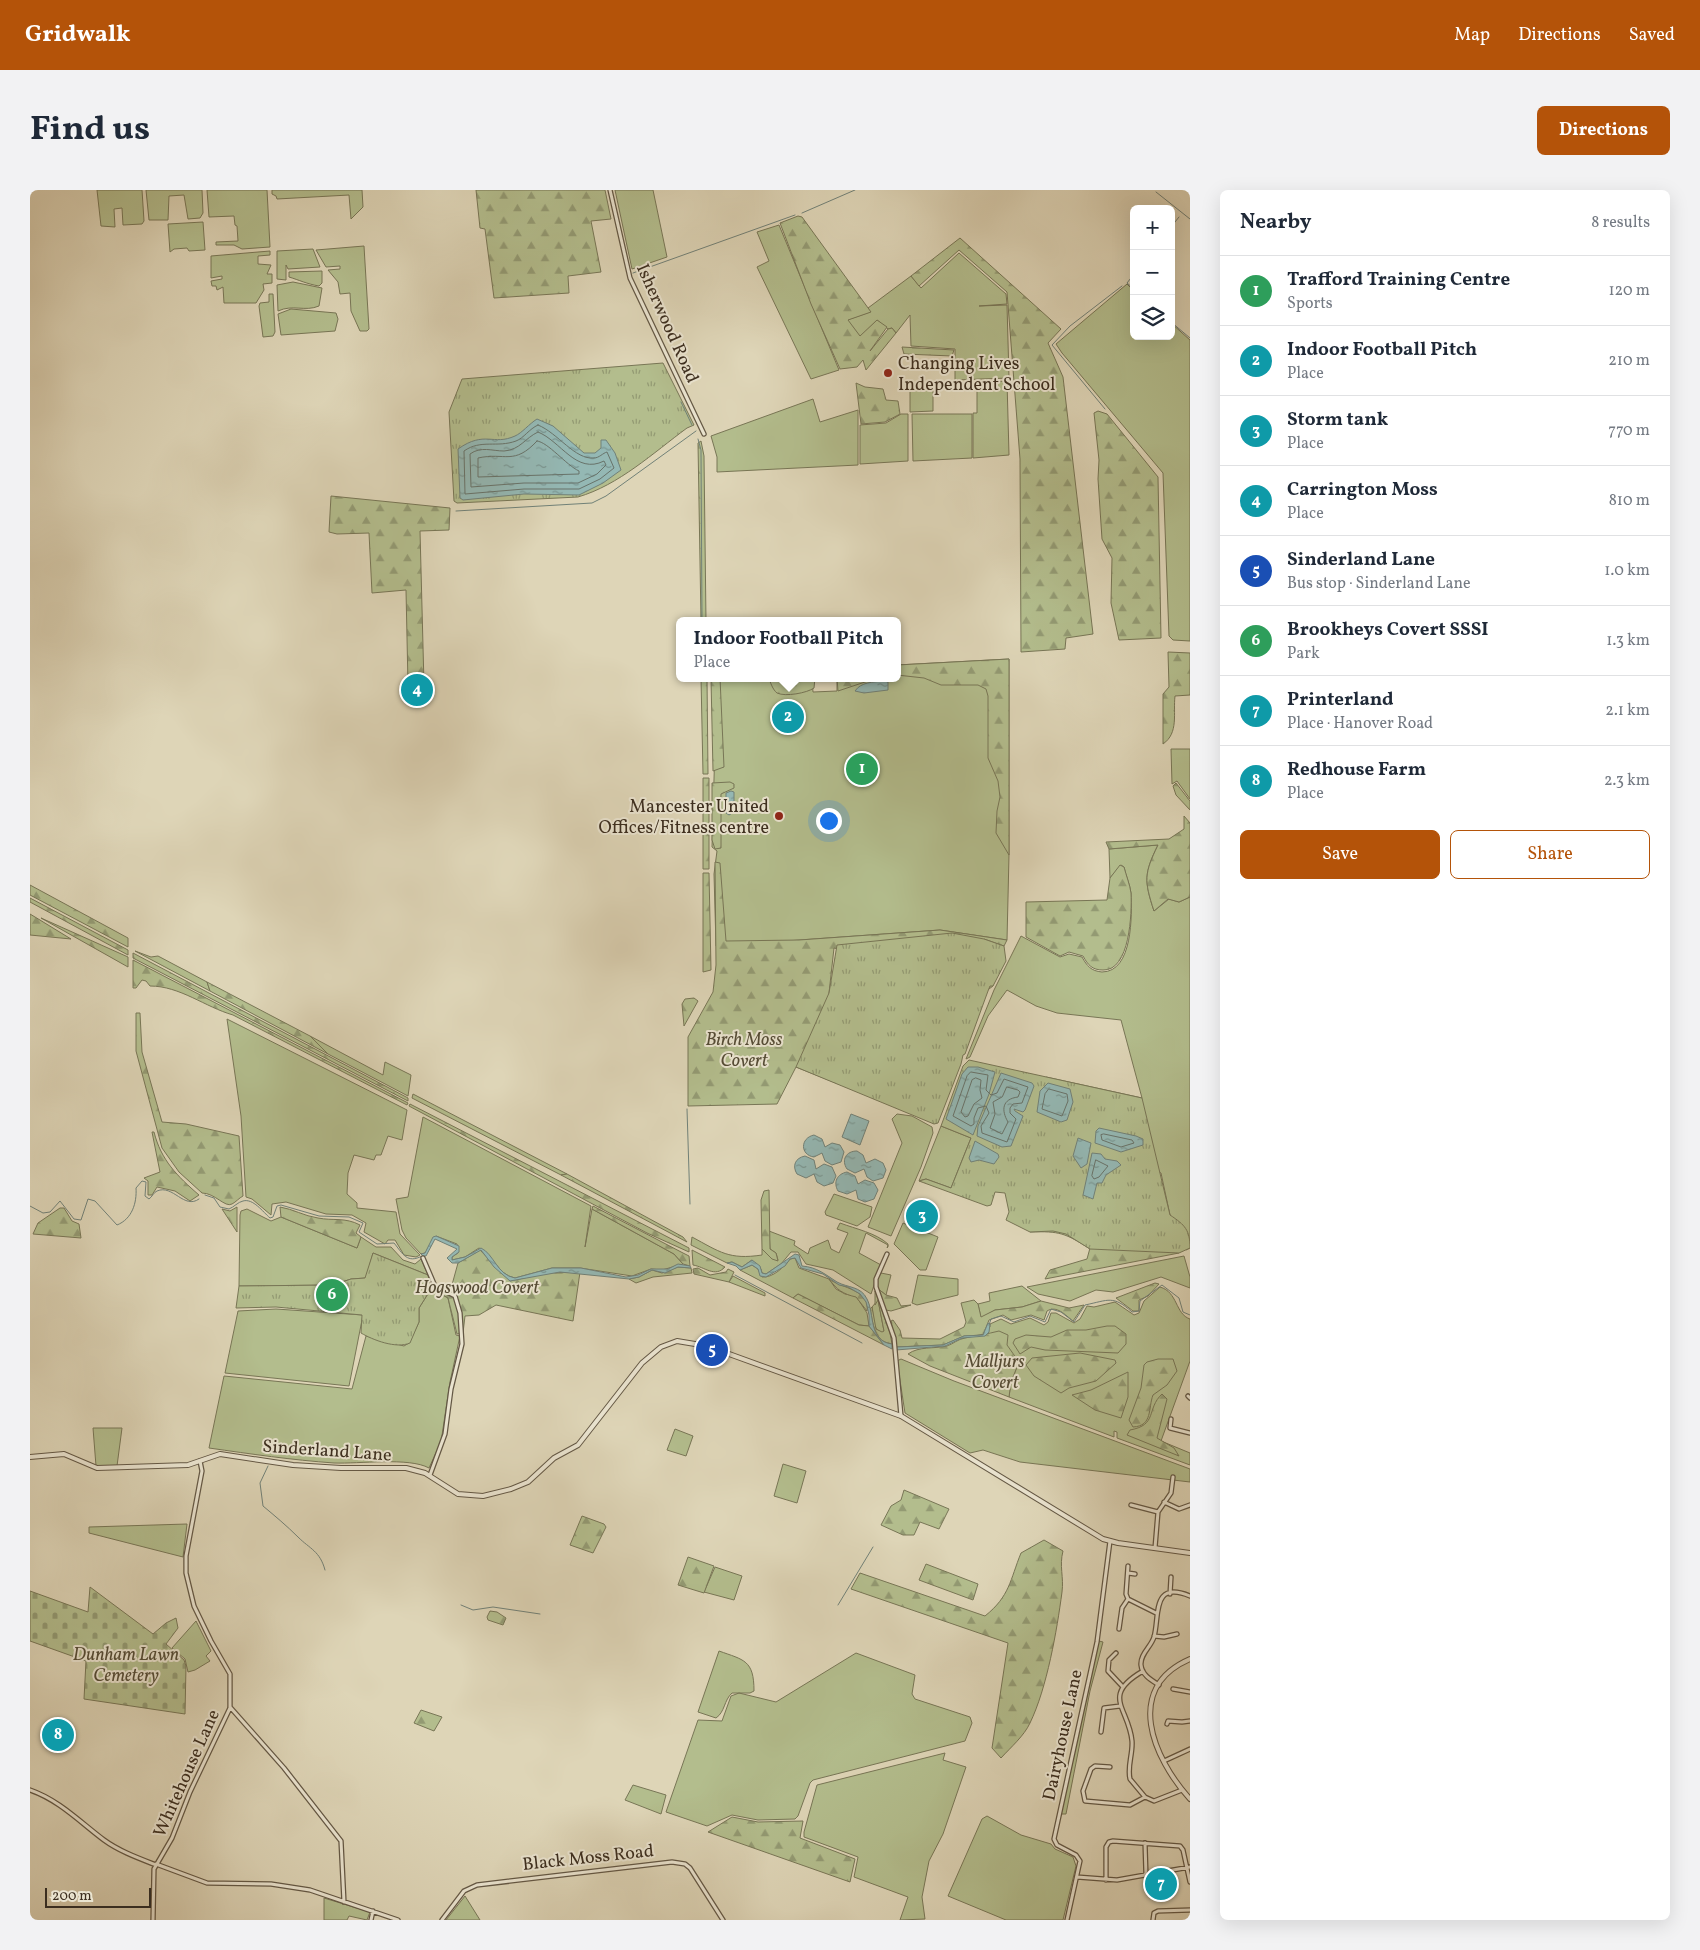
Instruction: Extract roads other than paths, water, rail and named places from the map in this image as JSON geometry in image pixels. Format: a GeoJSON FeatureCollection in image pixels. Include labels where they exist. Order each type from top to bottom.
{"type":"FeatureCollection","features":[{"type":"Feature","properties":{"kind":"street","name":"Isherwood Road"},"geometry":{"type":"LineString","coordinates":[[610,190],[630,278],[704,434]]}},
{"type":"Feature","properties":{"kind":"street"},"geometry":{"type":"LineString","coordinates":[[887,1254],[876,1279],[876,1286],[894,1341],[901,1416]]}},
{"type":"Feature","properties":{"kind":"street"},"geometry":{"type":"LineString","coordinates":[[423,1258],[431,1282],[455,1296],[462,1331],[445,1434],[430,1475]]}},
{"type":"Feature","properties":{"kind":"street","name":"Sinderland Lane"},"geometry":{"type":"LineString","coordinates":[[30,1457],[64,1454],[98,1468],[179,1465],[224,1454],[293,1465],[341,1468],[406,1468],[430,1475],[452,1491],[470,1496],[494,1494],[528,1482],[554,1458],[582,1442],[649,1356],[661,1347],[677,1341],[707,1346],[901,1416],[1110,1541]]}},
{"type":"Feature","properties":{"kind":"street"},"geometry":{"type":"LineString","coordinates":[[1171,1419],[1170,1428],[1190,1433]]}},
{"type":"Feature","properties":{"kind":"street","name":"Whitehouse Lane"},"geometry":{"type":"LineString","coordinates":[[156,1865],[172,1838],[190,1792],[227,1718],[230,1707],[230,1674],[211,1641],[195,1607],[186,1573],[186,1556],[202,1471],[200,1461]]}},
{"type":"Feature","properties":{"kind":"street"},"geometry":{"type":"LineString","coordinates":[[1154,1548],[1158,1512],[1168,1497],[1173,1477]]}},
{"type":"Feature","properties":{"kind":"street"},"geometry":{"type":"LineString","coordinates":[[1164,1502],[1179,1509],[1190,1504]]}},
{"type":"Feature","properties":{"kind":"street"},"geometry":{"type":"LineString","coordinates":[[1131,1505],[1158,1512]]}},
{"type":"Feature","properties":{"kind":"street"},"geometry":{"type":"LineString","coordinates":[[1110,1541],[1190,1553]]}},
{"type":"Feature","properties":{"kind":"street","name":"Dairyhouse Lane"},"geometry":{"type":"LineString","coordinates":[[1067,1920],[1080,1866],[1078,1857],[1058,1846],[1054,1839],[1097,1640],[1110,1541]]}},
{"type":"Feature","properties":{"kind":"street"},"geometry":{"type":"LineString","coordinates":[[1128,1566],[1126,1594],[1128,1599],[1156,1613]]}},
{"type":"Feature","properties":{"kind":"street"},"geometry":{"type":"LineString","coordinates":[[1128,1573],[1135,1574]]}},
{"type":"Feature","properties":{"kind":"street"},"geometry":{"type":"LineString","coordinates":[[1170,1594],[1171,1577]]}},
{"type":"Feature","properties":{"kind":"street"},"geometry":{"type":"LineString","coordinates":[[1159,1685],[1143,1671],[1142,1657],[1154,1636],[1156,1613],[1163,1596],[1170,1594],[1190,1596]]}},
{"type":"Feature","properties":{"kind":"street"},"geometry":{"type":"LineString","coordinates":[[1119,1629],[1122,1608],[1128,1599]]}},
{"type":"Feature","properties":{"kind":"street"},"geometry":{"type":"LineString","coordinates":[[1154,1636],[1164,1637],[1177,1634]]}},
{"type":"Feature","properties":{"kind":"street"},"geometry":{"type":"LineString","coordinates":[[1116,1653],[1109,1660],[1108,1671],[1123,1687]]}},
{"type":"Feature","properties":{"kind":"street"},"geometry":{"type":"LineString","coordinates":[[1190,1659],[1176,1666],[1159,1685],[1152,1700],[1150,1728],[1164,1761],[1182,1790],[1190,1799]]}},
{"type":"Feature","properties":{"kind":"street"},"geometry":{"type":"LineString","coordinates":[[1143,1671],[1128,1681],[1123,1687],[1120,1706],[1132,1738],[1130,1779],[1145,1797],[1158,1801],[1182,1790]]}},
{"type":"Feature","properties":{"kind":"street"},"geometry":{"type":"LineString","coordinates":[[1173,1689],[1190,1692]]}},
{"type":"Feature","properties":{"kind":"street"},"geometry":{"type":"LineString","coordinates":[[1101,1704],[1104,1708],[1101,1732]]}},
{"type":"Feature","properties":{"kind":"street"},"geometry":{"type":"LineString","coordinates":[[1104,1708],[1120,1706]]}},
{"type":"Feature","properties":{"kind":"street"},"geometry":{"type":"LineString","coordinates":[[230,1707],[284,1768],[341,1841],[344,1902]]}},
{"type":"Feature","properties":{"kind":"street"},"geometry":{"type":"LineString","coordinates":[[1167,1724],[1168,1721],[1190,1721]]}},
{"type":"Feature","properties":{"kind":"street"},"geometry":{"type":"LineString","coordinates":[[1164,1761],[1190,1749]]}},
{"type":"Feature","properties":{"kind":"street"},"geometry":{"type":"LineString","coordinates":[[1090,1762],[1091,1769],[1083,1792],[1086,1801],[1130,1805],[1145,1797]]}},
{"type":"Feature","properties":{"kind":"street"},"geometry":{"type":"LineString","coordinates":[[1091,1769],[1110,1766]]}},
{"type":"Feature","properties":{"kind":"street"},"geometry":{"type":"LineString","coordinates":[[30,1790],[51,1799],[105,1841],[129,1854],[156,1865],[207,1883],[253,1882],[293,1886],[398,1920]]}},
{"type":"Feature","properties":{"kind":"street"},"geometry":{"type":"LineString","coordinates":[[1106,1880],[1106,1847],[1109,1842],[1180,1846],[1183,1850],[1190,1882]]}},
{"type":"Feature","properties":{"kind":"street"},"geometry":{"type":"LineString","coordinates":[[1145,1843],[1146,1875]]}},
{"type":"Feature","properties":{"kind":"street","name":"Black Moss Road"},"geometry":{"type":"LineString","coordinates":[[442,1920],[464,1891],[478,1885],[672,1862],[685,1864],[690,1868],[722,1920]]}},
{"type":"Feature","properties":{"kind":"street"},"geometry":{"type":"LineString","coordinates":[[153,1920],[153,1874],[156,1865]]}},
{"type":"Feature","properties":{"kind":"street"},"geometry":{"type":"LineString","coordinates":[[1077,1877],[1106,1880],[1188,1868]]}},
{"type":"Feature","properties":{"kind":"street"},"geometry":{"type":"LineString","coordinates":[[1153,1920],[1154,1913],[1158,1911],[1190,1910]]}},
{"type":"Feature","properties":{"kind":"street"},"geometry":{"type":"LineString","coordinates":[[371,1920],[373,1911]]}},
{"type":"Feature","properties":{"kind":"water"},"geometry":{"type":"Polygon","coordinates":[[[537,419],[553,426],[584,453],[595,453],[601,448],[601,440],[606,440],[615,453],[621,470],[603,483],[579,495],[524,494],[463,500],[460,498],[458,449],[475,440],[501,440],[515,436],[537,419]]]}},
{"type":"Feature","properties":{"kind":"water"},"geometry":{"type":"Polygon","coordinates":[[[888,682],[888,690],[864,693],[855,691],[864,684],[888,682]]]}},
{"type":"Feature","properties":{"kind":"water"},"geometry":{"type":"Polygon","coordinates":[[[734,792],[734,812],[729,815],[726,813],[726,793],[734,792]]]}},
{"type":"Feature","properties":{"kind":"water"},"geometry":{"type":"Polygon","coordinates":[[[968,1067],[978,1067],[995,1072],[989,1094],[973,1135],[946,1119],[962,1074],[968,1067]]]}},
{"type":"Feature","properties":{"kind":"water"},"geometry":{"type":"Polygon","coordinates":[[[1001,1073],[1032,1083],[1034,1086],[1025,1110],[1023,1112],[1014,1109],[1023,1116],[1011,1146],[1002,1147],[977,1136],[978,1126],[1001,1073]]]}},
{"type":"Feature","properties":{"kind":"water"},"geometry":{"type":"Polygon","coordinates":[[[1048,1083],[1070,1089],[1073,1102],[1067,1120],[1061,1122],[1037,1112],[1040,1091],[1048,1083]]]}},
{"type":"Feature","properties":{"kind":"water"},"geometry":{"type":"Polygon","coordinates":[[[851,1114],[869,1121],[860,1145],[842,1137],[851,1114]]]}},
{"type":"Feature","properties":{"kind":"water"},"geometry":{"type":"Polygon","coordinates":[[[1099,1128],[1136,1136],[1143,1139],[1143,1145],[1121,1152],[1095,1143],[1096,1131],[1099,1128]]]}},
{"type":"Feature","properties":{"kind":"water"},"geometry":{"type":"Polygon","coordinates":[[[814,1135],[822,1139],[825,1147],[832,1143],[840,1145],[844,1152],[841,1162],[832,1165],[825,1161],[822,1153],[814,1157],[806,1153],[804,1143],[806,1139],[814,1135]]]}},
{"type":"Feature","properties":{"kind":"water"},"geometry":{"type":"Polygon","coordinates":[[[1078,1138],[1091,1143],[1087,1164],[1081,1168],[1073,1156],[1078,1138]]]}},
{"type":"Feature","properties":{"kind":"water"},"geometry":{"type":"Polygon","coordinates":[[[975,1141],[998,1154],[999,1157],[994,1164],[979,1160],[971,1162],[969,1158],[975,1141]]]}},
{"type":"Feature","properties":{"kind":"water"},"geometry":{"type":"Polygon","coordinates":[[[857,1151],[863,1155],[866,1163],[875,1159],[883,1163],[886,1170],[883,1178],[873,1181],[867,1177],[864,1169],[855,1173],[847,1169],[844,1162],[847,1154],[857,1151]]]}},
{"type":"Feature","properties":{"kind":"water"},"geometry":{"type":"Polygon","coordinates":[[[1092,1153],[1101,1154],[1105,1159],[1117,1161],[1121,1165],[1106,1175],[1102,1183],[1097,1183],[1093,1199],[1083,1195],[1092,1153]]]}},
{"type":"Feature","properties":{"kind":"water"},"geometry":{"type":"Polygon","coordinates":[[[805,1156],[814,1160],[816,1169],[824,1164],[832,1167],[836,1176],[833,1183],[824,1186],[817,1182],[814,1174],[806,1178],[797,1174],[795,1163],[805,1156]]]}},
{"type":"Feature","properties":{"kind":"water"},"geometry":{"type":"Polygon","coordinates":[[[847,1172],[855,1176],[858,1184],[865,1180],[874,1183],[878,1190],[874,1199],[865,1202],[858,1199],[856,1190],[847,1194],[838,1191],[837,1179],[847,1172]]]}},
{"type":"Feature","properties":{"kind":"water"},"geometry":{"type":"Polygon","coordinates":[[[436,1236],[459,1246],[459,1252],[452,1257],[452,1260],[465,1257],[481,1248],[504,1273],[515,1278],[552,1268],[581,1268],[626,1277],[638,1275],[651,1269],[668,1269],[678,1264],[690,1266],[691,1268],[678,1267],[665,1273],[652,1270],[639,1277],[629,1279],[560,1272],[510,1281],[494,1267],[481,1250],[458,1263],[452,1263],[447,1258],[457,1249],[435,1239],[426,1256],[423,1256],[421,1254],[425,1253],[433,1237],[436,1236]]]}},
{"type":"Feature","properties":{"kind":"water"},"geometry":{"type":"Polygon","coordinates":[[[795,1254],[799,1255],[802,1266],[817,1270],[841,1284],[861,1292],[867,1299],[879,1338],[884,1342],[892,1344],[892,1349],[884,1345],[869,1326],[866,1302],[860,1294],[848,1287],[839,1285],[823,1274],[801,1268],[795,1258],[790,1259],[785,1266],[766,1277],[760,1276],[758,1269],[752,1265],[740,1270],[736,1266],[727,1263],[732,1262],[742,1267],[752,1260],[760,1266],[762,1273],[766,1274],[795,1254]]]}},
{"type":"Feature","properties":{"kind":"water"},"geometry":{"type":"Polygon","coordinates":[[[988,1323],[990,1324],[989,1332],[985,1336],[962,1338],[945,1346],[896,1350],[896,1347],[943,1345],[964,1336],[983,1335],[988,1323]]]}},
{"type":"Feature","properties":{"kind":"waterway"},"geometry":{"type":"LineString","coordinates":[[802,213],[855,190]]}},
{"type":"Feature","properties":{"kind":"waterway"},"geometry":{"type":"LineString","coordinates":[[1156,192],[1190,219]]}},
{"type":"Feature","properties":{"kind":"waterway"},"geometry":{"type":"LineString","coordinates":[[633,273],[795,215]]}},
{"type":"Feature","properties":{"kind":"waterway"},"geometry":{"type":"LineString","coordinates":[[1175,222],[1179,217]]}},
{"type":"Feature","properties":{"kind":"waterway"},"geometry":{"type":"LineString","coordinates":[[1130,279],[1127,283],[1130,286]]}},
{"type":"Feature","properties":{"kind":"waterway"},"geometry":{"type":"LineString","coordinates":[[1105,409],[1052,345],[1070,326],[1122,286]]}},
{"type":"Feature","properties":{"kind":"waterway"},"geometry":{"type":"LineString","coordinates":[[1175,325],[1190,338]]}},
{"type":"Feature","properties":{"kind":"waterway"},"geometry":{"type":"LineString","coordinates":[[681,402],[692,425]]}},
{"type":"Feature","properties":{"kind":"waterway"},"geometry":{"type":"LineString","coordinates":[[456,511],[592,503],[606,496],[696,431]]}},
{"type":"Feature","properties":{"kind":"waterway"},"geometry":{"type":"LineString","coordinates":[[698,439],[701,450],[702,617]]}},
{"type":"Feature","properties":{"kind":"waterway"},"geometry":{"type":"LineString","coordinates":[[687,1109],[690,1204]]}},
{"type":"Feature","properties":{"kind":"waterway"},"geometry":{"type":"LineString","coordinates":[[30,1206],[43,1213],[50,1212],[60,1201],[74,1219],[81,1220],[88,1199],[95,1201],[117,1225],[130,1215],[136,1199],[136,1188],[142,1181],[146,1182],[145,1196],[149,1199],[156,1192],[163,1190],[188,1201],[194,1202],[199,1199]]}},
{"type":"Feature","properties":{"kind":"waterway"},"geometry":{"type":"LineString","coordinates":[[205,1195],[214,1198],[220,1207],[229,1209],[241,1202],[250,1202],[258,1206],[270,1218],[273,1217],[277,1206],[281,1205],[319,1216],[349,1217],[363,1223],[359,1232],[377,1244],[394,1243],[406,1257],[413,1259],[422,1256]]}},
{"type":"Feature","properties":{"kind":"waterway"},"geometry":{"type":"LineString","coordinates":[[735,1275],[862,1343]]}},
{"type":"Feature","properties":{"kind":"waterway"},"geometry":{"type":"LineString","coordinates":[[989,1325],[991,1319],[1001,1316],[1014,1322],[1030,1316],[1045,1322],[1051,1309],[1061,1312],[1074,1322],[1085,1305],[1110,1300],[1120,1303],[1132,1312],[1139,1311],[1140,1301],[1162,1285],[1179,1298],[1183,1312],[1190,1315]]}},
{"type":"Feature","properties":{"kind":"waterway"},"geometry":{"type":"LineString","coordinates":[[268,1466],[260,1483],[263,1506],[314,1551],[325,1570]]}},
{"type":"Feature","properties":{"kind":"waterway"},"geometry":{"type":"LineString","coordinates":[[838,1605],[873,1547]]}},
{"type":"Feature","properties":{"kind":"waterway"},"geometry":{"type":"LineString","coordinates":[[461,1605],[473,1610],[493,1607],[540,1614]]}},
{"type":"Feature","properties":{"kind":"place","name":"Changing Lives Independent School"},"geometry":{"type":"Point","coordinates":[888,373]}},
{"type":"Feature","properties":{"kind":"place","name":"Carrington Moss"},"geometry":{"type":"Point","coordinates":[417,690]}},
{"type":"Feature","properties":{"kind":"place","name":"Indoor Football Pitch"},"geometry":{"type":"Point","coordinates":[788,717]}},
{"type":"Feature","properties":{"kind":"place","name":"Trafford Training Centre"},"geometry":{"type":"Point","coordinates":[862,769]}},
{"type":"Feature","properties":{"kind":"place","name":"Mancester United Offices/Fitness centre"},"geometry":{"type":"Point","coordinates":[779,816]}},
{"type":"Feature","properties":{"kind":"place","name":"Storm tank"},"geometry":{"type":"Point","coordinates":[922,1216]}},
{"type":"Feature","properties":{"kind":"place","name":"Brookheys Covert SSSI"},"geometry":{"type":"Point","coordinates":[332,1295]}},
{"type":"Feature","properties":{"kind":"place","name":"Sinderland Lane"},"geometry":{"type":"Point","coordinates":[712,1350]}},
{"type":"Feature","properties":{"kind":"place","name":"Redhouse Farm"},"geometry":{"type":"Point","coordinates":[58,1735]}},
{"type":"Feature","properties":{"kind":"place","name":"Printerland"},"geometry":{"type":"Point","coordinates":[1161,1884]}},
{"type":"Feature","properties":{"kind":"park label","name":"Birch Moss Covert"},"geometry":{"type":"Point","coordinates":[744,1050]}},
{"type":"Feature","properties":{"kind":"park label","name":"Hogswood Covert"},"geometry":{"type":"Point","coordinates":[477,1287]}},
{"type":"Feature","properties":{"kind":"park label","name":"Malljurs Covert"},"geometry":{"type":"Point","coordinates":[995,1371]}},
{"type":"Feature","properties":{"kind":"park label","name":"Dunham Lawn Cemetery"},"geometry":{"type":"Point","coordinates":[126,1664]}}]}
